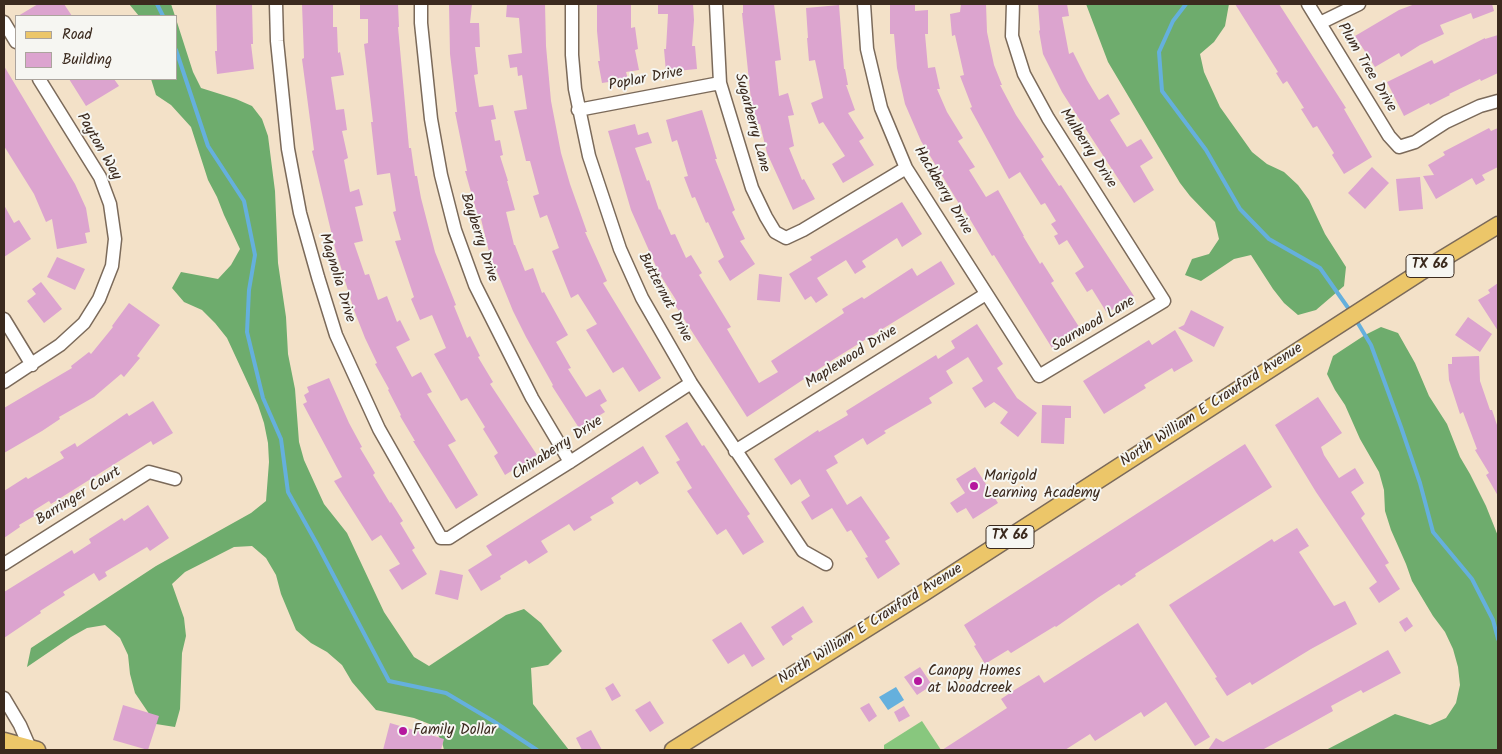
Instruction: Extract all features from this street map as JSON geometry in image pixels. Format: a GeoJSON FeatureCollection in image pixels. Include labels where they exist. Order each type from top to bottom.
{"type":"FeatureCollection","features":[{"type":"Feature","properties":{"kind":"main road","name":"North William E Crawford Avenue"},"geometry":{"type":"LineString","coordinates":[[673,750],[912,600],[1362,309],[1498,225]]}},
{"type":"Feature","properties":{"kind":"main road"},"geometry":{"type":"LineString","coordinates":[[4,741],[33,750]]}},
{"type":"Feature","properties":{"kind":"street","name":"Magnolia Drive"},"geometry":{"type":"LineString","coordinates":[[276,4],[280,76],[288,149],[300,213],[318,277],[336,334],[379,429],[441,538]]}},
{"type":"Feature","properties":{"kind":"street","name":"Bayberry Drive"},"geometry":{"type":"LineString","coordinates":[[422,4],[421,23],[431,119],[441,175],[455,230],[475,286],[532,398],[570,462]]}},
{"type":"Feature","properties":{"kind":"street","name":"Butternut Drive"},"geometry":{"type":"LineString","coordinates":[[572,4],[572,55],[578,110],[599,190],[620,249],[642,298],[691,382],[803,551],[826,564]]}},
{"type":"Feature","properties":{"kind":"street","name":"Sugarberry Lane"},"geometry":{"type":"LineString","coordinates":[[716,4],[720,83],[752,188],[775,232],[786,238],[803,230],[906,168]]}},
{"type":"Feature","properties":{"kind":"street","name":"Hackberry Drive"},"geometry":{"type":"LineString","coordinates":[[864,4],[867,49],[881,108],[906,168],[1039,376]]}},
{"type":"Feature","properties":{"kind":"street","name":"Mulberry Drive"},"geometry":{"type":"LineString","coordinates":[[1012,4],[1012,36],[1024,74],[1048,118],[1164,301]]}},
{"type":"Feature","properties":{"kind":"street","name":"Plum Tree Drive"},"geometry":{"type":"LineString","coordinates":[[1308,4],[1389,136],[1399,147],[1415,142],[1455,118],[1480,106],[1498,101]]}},
{"type":"Feature","properties":{"kind":"street"},"geometry":{"type":"LineString","coordinates":[[1320,23],[1359,4]]}},
{"type":"Feature","properties":{"kind":"street"},"geometry":{"type":"LineString","coordinates":[[4,22],[15,40]]}},
{"type":"Feature","properties":{"kind":"street","name":"Payton Way"},"geometry":{"type":"LineString","coordinates":[[4,382],[60,345],[84,323],[99,299],[112,266],[114,230],[110,204],[100,177],[40,80]]}},
{"type":"Feature","properties":{"kind":"street","name":"Poplar Drive"},"geometry":{"type":"LineString","coordinates":[[578,110],[720,83]]}},
{"type":"Feature","properties":{"kind":"street","name":"Maplewood Drive"},"geometry":{"type":"LineString","coordinates":[[735,450],[986,294]]}},
{"type":"Feature","properties":{"kind":"street","name":"Sourwood Lane"},"geometry":{"type":"LineString","coordinates":[[1039,376],[1164,301]]}},
{"type":"Feature","properties":{"kind":"street"},"geometry":{"type":"LineString","coordinates":[[4,318],[32,365]]}},
{"type":"Feature","properties":{"kind":"street","name":"Chinaberry Drive"},"geometry":{"type":"LineString","coordinates":[[441,538],[449,538],[461,531],[691,382]]}},
{"type":"Feature","properties":{"kind":"street","name":"Barringer Court"},"geometry":{"type":"LineString","coordinates":[[4,564],[149,472],[175,479]]}},
{"type":"Feature","properties":{"kind":"street"},"geometry":{"type":"LineString","coordinates":[[4,698],[33,750]]}},
{"type":"Feature","properties":{"kind":"green space"},"geometry":{"type":"Polygon","coordinates":[[[129,4],[171,4],[175,15],[138,15],[129,4]]]}},
{"type":"Feature","properties":{"kind":"green space"},"geometry":{"type":"Polygon","coordinates":[[[1086,4],[1229,4],[1225,26],[1214,42],[1200,54],[1204,72],[1220,107],[1252,152],[1267,164],[1284,172],[1298,185],[1309,200],[1325,234],[1346,267],[1344,286],[1316,310],[1298,315],[1284,303],[1273,289],[1251,255],[1234,259],[1201,281],[1185,275],[1192,259],[1209,254],[1219,239],[1215,222],[1180,183],[1108,62],[1086,4]]]}},
{"type":"Feature","properties":{"kind":"green space"},"geometry":{"type":"Polygon","coordinates":[[[178,25],[193,72],[201,88],[252,106],[262,119],[268,136],[275,191],[278,263],[286,317],[288,354],[295,389],[299,442],[304,460],[324,504],[347,533],[384,612],[414,657],[429,666],[506,615],[524,609],[541,623],[562,651],[548,665],[531,668],[533,704],[569,750],[444,750],[442,742],[432,725],[414,718],[376,710],[352,682],[342,665],[296,630],[281,594],[276,575],[266,558],[252,546],[234,547],[185,572],[172,584],[184,618],[186,636],[182,653],[180,709],[175,727],[156,724],[135,693],[128,655],[120,638],[105,625],[87,628],[27,667],[31,648],[156,566],[251,513],[266,501],[269,462],[268,443],[258,405],[227,338],[202,310],[184,302],[172,288],[181,272],[218,279],[231,265],[240,249],[208,180],[191,127],[171,105],[156,95],[151,80],[178,80],[178,25]]]}},
{"type":"Feature","properties":{"kind":"green space"},"geometry":{"type":"Polygon","coordinates":[[[1381,327],[1398,333],[1415,363],[1429,396],[1447,424],[1460,457],[1486,506],[1498,536],[1498,750],[1326,750],[1395,714],[1430,725],[1446,718],[1456,703],[1460,685],[1453,649],[1445,632],[1412,581],[1391,530],[1385,511],[1384,490],[1379,472],[1327,374],[1333,356],[1381,327]]]}},
{"type":"Feature","properties":{"kind":"green space"},"geometry":{"type":"Polygon","coordinates":[[[922,721],[941,750],[884,750],[884,745],[922,721]]]}},
{"type":"Feature","properties":{"kind":"water"},"geometry":{"type":"Polygon","coordinates":[[[896,687],[904,700],[888,710],[879,697],[896,687]]]}},
{"type":"Feature","properties":{"kind":"building"},"geometry":{"type":"Polygon","coordinates":[[[38,4],[64,4],[71,15],[20,15],[38,4]]]}},
{"type":"Feature","properties":{"kind":"building"},"geometry":{"type":"Polygon","coordinates":[[[216,4],[252,4],[253,44],[251,44],[254,69],[217,74],[215,51],[217,51],[216,4]]]}},
{"type":"Feature","properties":{"kind":"building"},"geometry":{"type":"Polygon","coordinates":[[[302,4],[333,4],[333,27],[337,27],[338,53],[340,52],[344,75],[331,77],[336,110],[344,109],[347,130],[342,131],[348,158],[344,160],[350,192],[359,189],[363,205],[355,207],[363,241],[354,243],[365,275],[369,274],[378,300],[387,296],[397,322],[400,320],[410,340],[396,347],[412,377],[421,372],[432,392],[427,394],[456,441],[448,445],[478,495],[456,509],[413,441],[415,441],[400,416],[389,389],[375,364],[377,363],[354,310],[335,248],[312,151],[314,150],[302,59],[304,58],[302,4]]]}},
{"type":"Feature","properties":{"kind":"building"},"geometry":{"type":"Polygon","coordinates":[[[398,4],[398,27],[409,148],[411,148],[415,176],[417,176],[435,252],[467,338],[470,336],[480,356],[478,357],[493,382],[490,384],[537,455],[505,475],[494,456],[498,453],[483,429],[485,427],[467,398],[461,401],[434,354],[446,348],[432,315],[420,320],[411,299],[414,297],[395,241],[401,240],[393,212],[396,211],[390,173],[377,175],[364,44],[368,43],[368,19],[360,19],[360,5],[398,4]]]}},
{"type":"Feature","properties":{"kind":"building"},"geometry":{"type":"Polygon","coordinates":[[[449,4],[472,4],[470,23],[479,23],[480,47],[475,47],[478,74],[474,75],[479,107],[493,105],[496,119],[491,120],[495,141],[500,140],[503,155],[500,156],[515,210],[506,212],[514,245],[525,271],[533,268],[542,293],[544,292],[568,335],[556,342],[571,368],[568,369],[586,397],[600,389],[607,401],[600,405],[605,412],[579,428],[552,386],[513,311],[489,252],[481,219],[479,220],[465,171],[467,171],[455,112],[457,112],[450,54],[449,4]]]}},
{"type":"Feature","properties":{"kind":"building"},"geometry":{"type":"Polygon","coordinates":[[[507,4],[545,4],[546,46],[551,101],[561,153],[570,184],[587,232],[585,232],[607,281],[603,283],[661,378],[639,392],[623,367],[613,373],[586,330],[597,324],[578,294],[571,298],[552,251],[559,248],[547,215],[540,218],[533,196],[539,194],[530,161],[526,161],[514,111],[527,109],[522,75],[518,76],[517,67],[510,68],[508,55],[522,53],[519,18],[506,17],[507,4]]]}},
{"type":"Feature","properties":{"kind":"building"},"geometry":{"type":"Polygon","coordinates":[[[597,4],[631,4],[631,28],[635,27],[638,49],[635,50],[639,70],[626,72],[628,79],[602,83],[598,61],[600,61],[597,4]]]}},
{"type":"Feature","properties":{"kind":"building"},"geometry":{"type":"Polygon","coordinates":[[[658,4],[693,4],[692,46],[695,46],[697,69],[666,72],[664,49],[666,49],[668,14],[658,14],[658,4]]]}},
{"type":"Feature","properties":{"kind":"building"},"geometry":{"type":"Polygon","coordinates":[[[743,4],[774,4],[781,60],[775,61],[779,96],[788,93],[794,115],[788,116],[794,146],[789,148],[802,180],[804,179],[815,199],[793,210],[767,153],[760,124],[758,124],[751,100],[742,13],[743,4]]]}},
{"type":"Feature","properties":{"kind":"building"},"geometry":{"type":"Polygon","coordinates":[[[890,4],[915,4],[915,11],[928,10],[928,34],[925,34],[928,68],[935,67],[940,89],[937,89],[947,112],[963,138],[958,141],[975,167],[969,170],[986,197],[998,190],[1023,236],[1040,264],[1042,262],[1054,281],[1051,283],[1081,330],[1052,348],[994,255],[992,256],[921,141],[905,104],[897,68],[894,34],[890,34],[890,4]]]}},
{"type":"Feature","properties":{"kind":"building"},"geometry":{"type":"Polygon","coordinates":[[[961,4],[986,4],[987,32],[994,65],[1002,85],[1000,85],[1016,115],[1044,157],[1041,159],[1059,186],[1061,185],[1134,296],[1107,313],[1092,289],[1087,292],[1075,273],[1084,267],[1067,240],[1059,245],[1054,236],[1058,234],[1051,224],[1056,221],[1045,203],[1041,205],[1020,172],[1009,179],[970,108],[972,107],[960,76],[964,75],[955,35],[952,36],[950,14],[960,12],[961,4]]]}},
{"type":"Feature","properties":{"kind":"building"},"geometry":{"type":"Polygon","coordinates":[[[1038,4],[1067,4],[1069,16],[1062,17],[1069,54],[1073,52],[1099,100],[1108,94],[1120,114],[1110,120],[1127,147],[1141,139],[1153,158],[1140,166],[1154,190],[1134,203],[1062,92],[1043,54],[1039,31],[1038,4]]]}},
{"type":"Feature","properties":{"kind":"building"},"geometry":{"type":"Polygon","coordinates":[[[1235,4],[1279,4],[1346,108],[1344,109],[1372,157],[1344,174],[1332,155],[1334,153],[1317,126],[1313,128],[1301,109],[1304,108],[1287,81],[1283,84],[1276,73],[1278,72],[1235,4]]]}},
{"type":"Feature","properties":{"kind":"building"},"geometry":{"type":"Polygon","coordinates":[[[1415,4],[1492,4],[1494,11],[1473,19],[1471,13],[1440,25],[1444,34],[1420,45],[1401,57],[1399,53],[1375,67],[1355,36],[1399,10],[1415,4]]]}},
{"type":"Feature","properties":{"kind":"building"},"geometry":{"type":"Polygon","coordinates":[[[839,5],[844,69],[848,85],[846,85],[855,110],[848,113],[864,138],[859,141],[874,165],[843,183],[832,164],[845,156],[823,122],[819,124],[811,103],[823,98],[815,60],[809,61],[806,8],[839,5]]]}},
{"type":"Feature","properties":{"kind":"building"},"geometry":{"type":"Polygon","coordinates":[[[1498,35],[1498,73],[1481,81],[1480,79],[1404,116],[1387,82],[1432,60],[1434,64],[1485,38],[1498,35]]]}},
{"type":"Feature","properties":{"kind":"building"},"geometry":{"type":"Polygon","coordinates":[[[4,66],[75,184],[86,208],[90,232],[85,233],[87,243],[57,249],[52,219],[46,222],[34,194],[4,146],[4,66]]]}},
{"type":"Feature","properties":{"kind":"building"},"geometry":{"type":"Polygon","coordinates":[[[70,80],[115,80],[119,86],[86,106],[70,80]]]}},
{"type":"Feature","properties":{"kind":"building"},"geometry":{"type":"Polygon","coordinates":[[[702,110],[717,159],[715,159],[735,210],[732,212],[745,239],[740,241],[755,264],[730,281],[718,261],[724,257],[708,222],[706,223],[695,197],[692,198],[684,177],[688,176],[677,140],[672,142],[666,120],[702,110]]]}},
{"type":"Feature","properties":{"kind":"building"},"geometry":{"type":"Polygon","coordinates":[[[635,124],[638,135],[648,132],[652,143],[635,148],[647,181],[649,180],[659,210],[671,235],[675,234],[686,258],[691,255],[702,273],[699,275],[731,327],[727,329],[759,383],[778,372],[771,361],[844,313],[842,309],[862,297],[864,299],[912,268],[917,276],[941,261],[955,284],[834,359],[747,417],[673,302],[676,300],[659,273],[631,210],[608,131],[635,124]]]}},
{"type":"Feature","properties":{"kind":"building"},"geometry":{"type":"Polygon","coordinates":[[[1489,128],[1491,131],[1498,128],[1498,167],[1482,175],[1485,180],[1476,185],[1472,178],[1436,199],[1423,176],[1434,175],[1428,165],[1445,155],[1443,152],[1489,128]]]}},
{"type":"Feature","properties":{"kind":"building"},"geometry":{"type":"Polygon","coordinates":[[[1372,167],[1389,183],[1365,209],[1348,193],[1372,167]]]}},
{"type":"Feature","properties":{"kind":"building"},"geometry":{"type":"Polygon","coordinates":[[[1420,177],[1423,209],[1399,211],[1396,179],[1420,177]]]}},
{"type":"Feature","properties":{"kind":"building"},"geometry":{"type":"Polygon","coordinates":[[[902,202],[922,234],[902,247],[897,238],[862,261],[866,267],[855,274],[846,260],[817,278],[828,295],[816,303],[811,296],[805,300],[789,274],[812,260],[810,257],[902,202]]]}},
{"type":"Feature","properties":{"kind":"building"},"geometry":{"type":"Polygon","coordinates":[[[4,205],[14,223],[19,220],[31,239],[4,257],[4,205]]]}},
{"type":"Feature","properties":{"kind":"building"},"geometry":{"type":"Polygon","coordinates":[[[57,257],[85,269],[75,290],[47,277],[57,257]]]}},
{"type":"Feature","properties":{"kind":"building"},"geometry":{"type":"Polygon","coordinates":[[[759,274],[782,277],[780,302],[757,300],[759,274]]]}},
{"type":"Feature","properties":{"kind":"building"},"geometry":{"type":"Polygon","coordinates":[[[41,282],[62,309],[44,323],[27,301],[36,294],[32,289],[41,282]]]}},
{"type":"Feature","properties":{"kind":"building"},"geometry":{"type":"Polygon","coordinates":[[[1498,283],[1498,331],[1478,300],[1490,293],[1488,290],[1498,283]]]}},
{"type":"Feature","properties":{"kind":"building"},"geometry":{"type":"Polygon","coordinates":[[[129,303],[160,325],[137,356],[140,358],[124,377],[121,374],[94,397],[59,417],[60,419],[42,431],[4,453],[4,408],[72,368],[71,366],[89,352],[91,354],[113,327],[129,303]]]}},
{"type":"Feature","properties":{"kind":"building"},"geometry":{"type":"Polygon","coordinates":[[[1191,310],[1224,327],[1214,347],[1178,328],[1184,325],[1191,310]]]}},
{"type":"Feature","properties":{"kind":"building"},"geometry":{"type":"Polygon","coordinates":[[[1468,317],[1492,334],[1480,352],[1455,335],[1468,317]]]}},
{"type":"Feature","properties":{"kind":"building"},"geometry":{"type":"Polygon","coordinates":[[[977,324],[1003,364],[997,368],[1017,398],[1037,413],[1018,437],[1000,423],[1008,412],[994,402],[985,408],[972,388],[983,381],[968,357],[946,371],[953,383],[929,398],[932,403],[884,431],[886,433],[867,445],[863,438],[834,456],[838,463],[826,470],[847,505],[861,496],[890,538],[885,541],[900,564],[878,579],[865,558],[868,557],[851,530],[847,532],[832,508],[812,520],[801,502],[810,496],[800,479],[791,485],[774,459],[818,430],[819,432],[848,415],[846,411],[936,355],[938,359],[955,348],[951,341],[977,324]]]}},
{"type":"Feature","properties":{"kind":"building"},"geometry":{"type":"Polygon","coordinates":[[[1175,330],[1193,361],[1174,372],[1172,368],[1144,385],[1146,388],[1104,414],[1083,381],[1149,340],[1152,345],[1175,330]]]}},
{"type":"Feature","properties":{"kind":"building"},"geometry":{"type":"Polygon","coordinates":[[[1479,356],[1480,381],[1498,428],[1498,496],[1486,475],[1489,473],[1475,450],[1477,449],[1463,412],[1460,414],[1449,380],[1448,364],[1452,364],[1452,357],[1479,356]]]}},
{"type":"Feature","properties":{"kind":"building"},"geometry":{"type":"Polygon","coordinates":[[[329,378],[362,447],[360,448],[375,473],[373,475],[403,521],[400,523],[415,548],[412,550],[427,574],[402,590],[389,570],[400,564],[381,535],[372,541],[334,481],[342,477],[303,404],[307,402],[304,395],[309,392],[307,387],[329,378]]]}},
{"type":"Feature","properties":{"kind":"building"},"geometry":{"type":"Polygon","coordinates":[[[1318,397],[1342,433],[1321,447],[1324,455],[1339,478],[1355,468],[1364,483],[1351,492],[1365,514],[1361,518],[1389,563],[1385,565],[1400,589],[1379,603],[1369,588],[1377,582],[1316,492],[1275,425],[1318,397]]]}},
{"type":"Feature","properties":{"kind":"building"},"geometry":{"type":"Polygon","coordinates":[[[153,401],[173,433],[153,445],[151,441],[51,504],[49,501],[33,511],[36,515],[19,525],[20,527],[4,538],[4,491],[26,477],[28,479],[64,458],[60,452],[75,443],[77,447],[127,413],[129,416],[153,401]]]}},
{"type":"Feature","properties":{"kind":"building"},"geometry":{"type":"Polygon","coordinates":[[[1042,405],[1071,406],[1071,418],[1065,418],[1064,444],[1041,443],[1042,405]]]}},
{"type":"Feature","properties":{"kind":"building"},"geometry":{"type":"Polygon","coordinates":[[[687,422],[750,514],[747,516],[764,542],[743,555],[726,529],[717,535],[687,491],[692,488],[676,462],[680,460],[665,436],[687,422]]]}},
{"type":"Feature","properties":{"kind":"building"},"geometry":{"type":"Polygon","coordinates":[[[1245,444],[1272,487],[1135,574],[1136,576],[1121,586],[1119,584],[1056,627],[1011,653],[1008,650],[985,664],[964,625],[1245,444]]]}},
{"type":"Feature","properties":{"kind":"building"},"geometry":{"type":"Polygon","coordinates":[[[643,446],[659,473],[640,485],[637,481],[611,498],[614,503],[590,517],[592,520],[574,531],[569,524],[541,541],[548,552],[529,564],[526,560],[500,576],[501,579],[481,591],[468,570],[492,555],[486,546],[643,446]]]}},
{"type":"Feature","properties":{"kind":"building","name":"Marigold Learning Academy"},"geometry":{"type":"Polygon","coordinates":[[[975,467],[998,503],[973,519],[966,508],[957,513],[950,503],[965,493],[956,479],[975,467]]]}},
{"type":"Feature","properties":{"kind":"building"},"geometry":{"type":"Polygon","coordinates":[[[148,505],[169,538],[150,551],[147,547],[105,572],[107,576],[99,581],[94,573],[63,592],[65,595],[4,638],[4,592],[72,550],[74,554],[91,543],[89,539],[122,518],[124,521],[148,505]]]}},
{"type":"Feature","properties":{"kind":"building"},"geometry":{"type":"Polygon","coordinates":[[[1297,528],[1309,546],[1299,552],[1334,606],[1345,601],[1357,624],[1252,685],[1250,682],[1227,696],[1215,678],[1217,677],[1169,605],[1272,539],[1274,542],[1297,528]]]}},
{"type":"Feature","properties":{"kind":"building"},"geometry":{"type":"Polygon","coordinates":[[[440,570],[463,575],[458,600],[435,594],[440,570]]]}},
{"type":"Feature","properties":{"kind":"building"},"geometry":{"type":"Polygon","coordinates":[[[803,606],[813,622],[791,636],[793,639],[783,646],[771,627],[803,606]]]}},
{"type":"Feature","properties":{"kind":"building"},"geometry":{"type":"Polygon","coordinates":[[[1407,617],[1413,626],[1405,632],[1399,622],[1407,617]]]}},
{"type":"Feature","properties":{"kind":"building"},"geometry":{"type":"Polygon","coordinates":[[[741,622],[765,659],[752,667],[744,654],[728,664],[712,640],[741,622]]]}},
{"type":"Feature","properties":{"kind":"building"},"geometry":{"type":"Polygon","coordinates":[[[1138,623],[1210,737],[1195,746],[1166,702],[1144,717],[1141,712],[1095,741],[1090,734],[1065,750],[942,750],[1007,708],[1001,699],[1016,689],[1039,675],[1044,683],[1138,623]]]}},
{"type":"Feature","properties":{"kind":"building"},"geometry":{"type":"Polygon","coordinates":[[[1388,650],[1401,673],[1363,693],[1361,690],[1331,706],[1333,711],[1288,736],[1262,750],[1208,750],[1216,738],[1223,742],[1388,650]]]}},
{"type":"Feature","properties":{"kind":"building","name":"Canopy Homes at Woodcreek"},"geometry":{"type":"Polygon","coordinates":[[[920,667],[932,685],[917,695],[904,677],[920,667]]]}},
{"type":"Feature","properties":{"kind":"building"},"geometry":{"type":"Polygon","coordinates":[[[613,683],[621,696],[612,701],[605,688],[613,683]]]}},
{"type":"Feature","properties":{"kind":"building"},"geometry":{"type":"Polygon","coordinates":[[[650,701],[664,723],[650,732],[635,710],[650,701]]]}},
{"type":"Feature","properties":{"kind":"building"},"geometry":{"type":"Polygon","coordinates":[[[869,703],[877,716],[869,722],[860,708],[869,703]]]}},
{"type":"Feature","properties":{"kind":"building"},"geometry":{"type":"Polygon","coordinates":[[[123,705],[159,716],[148,750],[113,740],[123,705]]]}},
{"type":"Feature","properties":{"kind":"building"},"geometry":{"type":"Polygon","coordinates":[[[904,706],[910,716],[899,722],[894,712],[904,706]]]}},
{"type":"Feature","properties":{"kind":"building","name":"Family Dollar"},"geometry":{"type":"Polygon","coordinates":[[[390,723],[444,739],[441,750],[383,750],[390,723]]]}},
{"type":"Feature","properties":{"kind":"building"},"geometry":{"type":"Polygon","coordinates":[[[591,730],[602,750],[582,750],[576,738],[591,730]]]}},
{"type":"Feature","properties":{"kind":"waterway"},"geometry":{"type":"LineString","coordinates":[[157,4],[162,15]]}},
{"type":"Feature","properties":{"kind":"waterway"},"geometry":{"type":"LineString","coordinates":[[1186,4],[1173,21],[1159,52],[1162,91],[1206,150],[1240,209],[1269,239],[1320,268],[1351,312]]}},
{"type":"Feature","properties":{"kind":"waterway"},"geometry":{"type":"LineString","coordinates":[[178,56],[208,146],[244,201],[255,255],[249,290],[247,332],[263,398],[281,439],[288,492],[389,681],[446,693],[537,750]]}},
{"type":"Feature","properties":{"kind":"waterway"},"geometry":{"type":"LineString","coordinates":[[1356,320],[1371,345],[1401,427],[1420,483],[1433,532],[1472,579],[1493,620],[1498,639]]}},
{"type":"Feature","properties":{"kind":"place","name":"Marigold Learning Academy"},"geometry":{"type":"Point","coordinates":[974,486]}},
{"type":"Feature","properties":{"kind":"place","name":"Canopy Homes at Woodcreek"},"geometry":{"type":"Point","coordinates":[918,681]}},
{"type":"Feature","properties":{"kind":"place","name":"Family Dollar"},"geometry":{"type":"Point","coordinates":[403,731]}}]}
